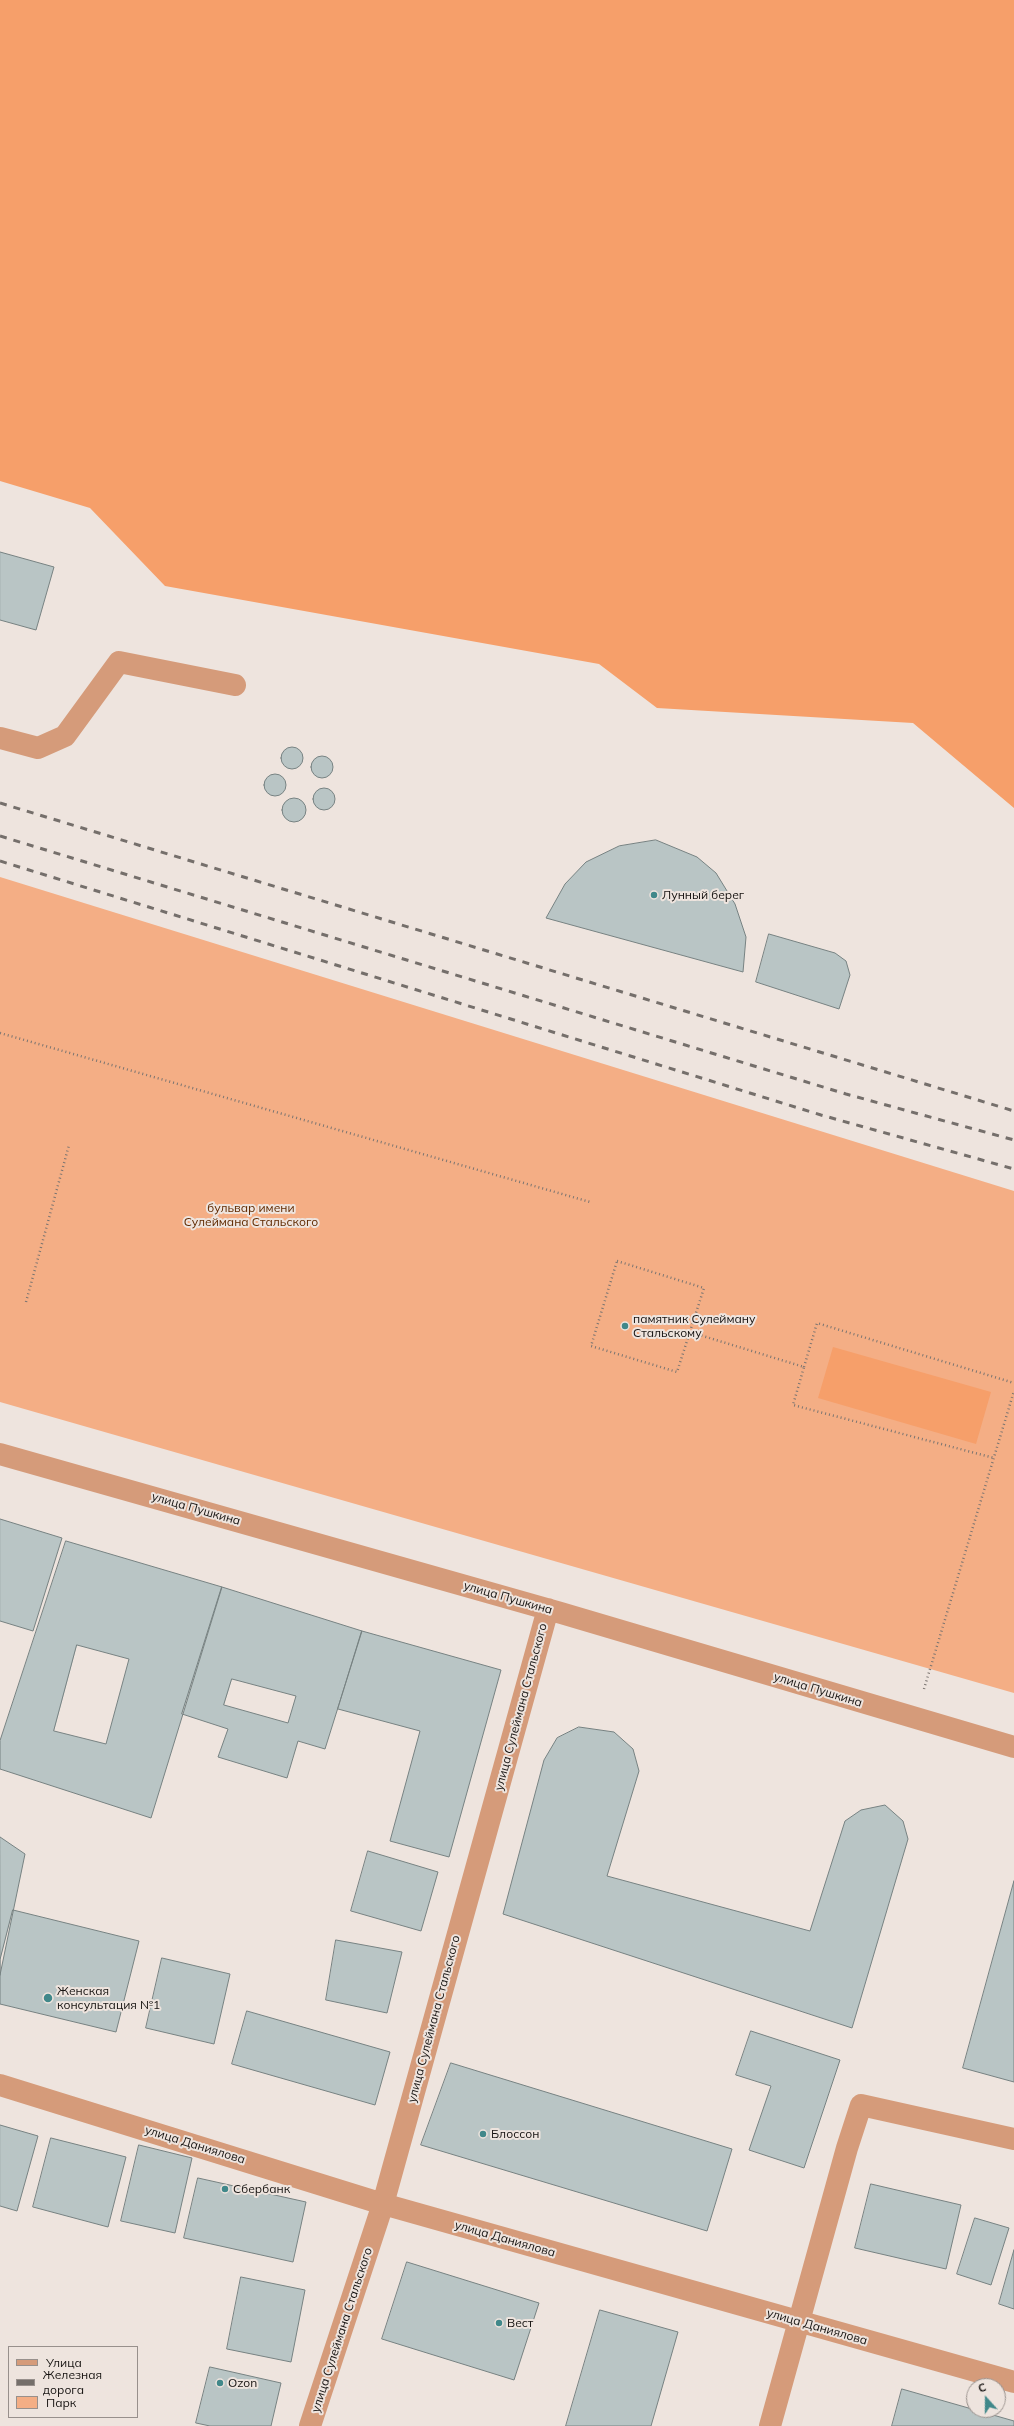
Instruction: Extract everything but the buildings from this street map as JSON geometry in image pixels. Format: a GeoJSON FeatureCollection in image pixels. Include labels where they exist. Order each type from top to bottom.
{"type":"FeatureCollection","features":[{"type":"Feature","properties":{"kind":"street"},"geometry":{"type":"LineString","coordinates":[[0,738],[38,748],[65,736],[119,662],[235,685]]}},
{"type":"Feature","properties":{"kind":"street","name":"улица Пушкина"},"geometry":{"type":"LineString","coordinates":[[0,1454],[548,1609],[1014,1748]]}},
{"type":"Feature","properties":{"kind":"street","name":"улица Сулеймана Стальского"},"geometry":{"type":"LineString","coordinates":[[310,2426],[384,2204],[548,1609]]}},
{"type":"Feature","properties":{"kind":"street","name":"улица Даниялова"},"geometry":{"type":"LineString","coordinates":[[0,2084],[384,2204],[1014,2382]]}},
{"type":"Feature","properties":{"kind":"street"},"geometry":{"type":"LineString","coordinates":[[770,2426],[847,2148],[861,2105],[1014,2139]]}},
{"type":"Feature","properties":{"kind":"path"},"geometry":{"type":"LineString","coordinates":[[0,1033],[590,1202]]}},
{"type":"Feature","properties":{"kind":"path"},"geometry":{"type":"LineString","coordinates":[[26,1302],[69,1145]]}},
{"type":"Feature","properties":{"kind":"path"},"geometry":{"type":"LineString","coordinates":[[617,1261],[704,1288],[690,1332],[677,1372],[591,1346],[617,1261]]}},
{"type":"Feature","properties":{"kind":"path"},"geometry":{"type":"LineString","coordinates":[[994,1458],[793,1405],[817,1323],[1014,1383]]}},
{"type":"Feature","properties":{"kind":"path"},"geometry":{"type":"LineString","coordinates":[[690,1332],[804,1367]]}},
{"type":"Feature","properties":{"kind":"path"},"geometry":{"type":"LineString","coordinates":[[915,1718],[1014,1391]]}},
{"type":"Feature","properties":{"kind":"green space","name":"бульвар имени Сулеймана Стальского"},"geometry":{"type":"Polygon","coordinates":[[[0,877],[1014,1191],[1014,1693],[0,1402],[0,877]]]}},
{"type":"Feature","properties":{"kind":"shaded area"},"geometry":{"type":"Polygon","coordinates":[[[0,0],[1014,0],[1014,808],[913,723],[657,708],[599,664],[165,586],[90,508],[0,481],[0,0]]]}},
{"type":"Feature","properties":{"kind":"shaded area"},"geometry":{"type":"Polygon","coordinates":[[[833,1347],[991,1392],[976,1444],[818,1398],[833,1347]]]}},
{"type":"Feature","properties":{"kind":"railway"},"geometry":{"type":"LineString","coordinates":[[0,803],[1014,1111]]}},
{"type":"Feature","properties":{"kind":"railway"},"geometry":{"type":"LineString","coordinates":[[0,836],[846,1094],[1014,1140]]}},
{"type":"Feature","properties":{"kind":"railway"},"geometry":{"type":"LineString","coordinates":[[0,861],[821,1115],[1014,1169]]}},
{"type":"Feature","properties":{"kind":"place","name":"Лунный берег"},"geometry":{"type":"Point","coordinates":[654,895]}},
{"type":"Feature","properties":{"kind":"place","name":"памятник Сулейману Стальскому"},"geometry":{"type":"Point","coordinates":[625,1326]}},
{"type":"Feature","properties":{"kind":"place","name":"Женская консультация №1"},"geometry":{"type":"Point","coordinates":[48,1998]}},
{"type":"Feature","properties":{"kind":"place","name":"Блоссон"},"geometry":{"type":"Point","coordinates":[483,2134]}},
{"type":"Feature","properties":{"kind":"place","name":"Сбербанк"},"geometry":{"type":"Point","coordinates":[225,2189]}},
{"type":"Feature","properties":{"kind":"place","name":"Вест"},"geometry":{"type":"Point","coordinates":[499,2323]}},
{"type":"Feature","properties":{"kind":"place","name":"Ozon"},"geometry":{"type":"Point","coordinates":[220,2383]}}]}
